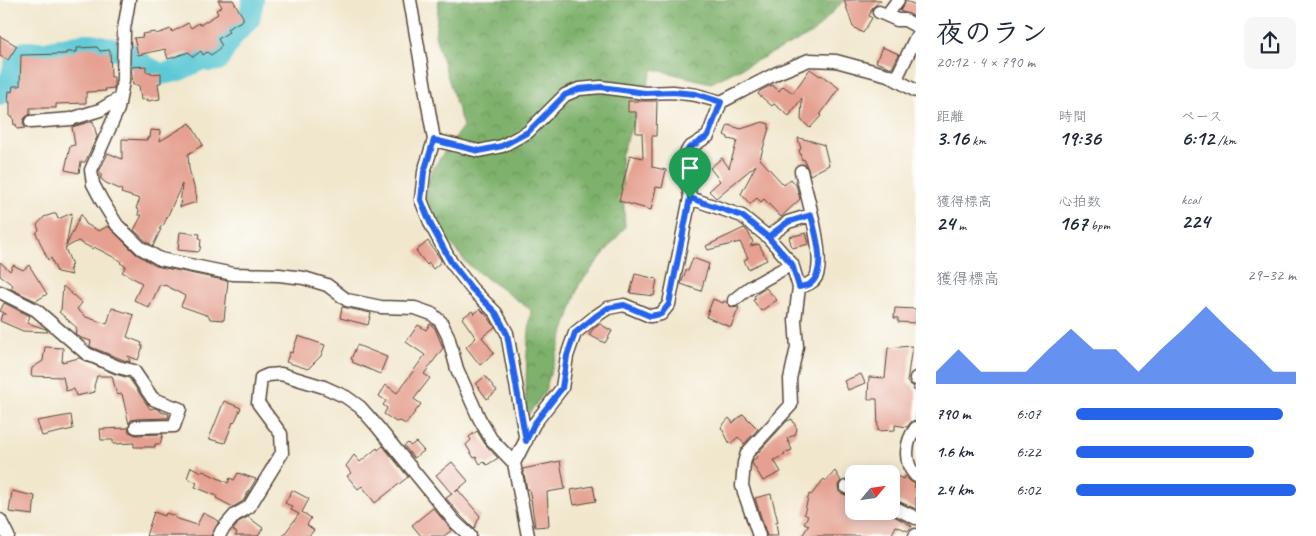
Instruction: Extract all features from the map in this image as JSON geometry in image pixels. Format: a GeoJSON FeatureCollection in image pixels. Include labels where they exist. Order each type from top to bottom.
{"type":"FeatureCollection","features":[{"type":"Feature","properties":{"kind":"street"},"geometry":{"type":"LineString","coordinates":[[130,0],[124,29],[123,81],[118,109],[92,170],[93,184],[117,225],[141,248],[160,259],[233,274],[279,275],[304,278],[327,285],[348,300],[381,307],[415,308],[432,314],[441,322],[448,336],[457,368],[479,418],[492,439],[514,464],[528,536]]}},
{"type":"Feature","properties":{"kind":"street"},"geometry":{"type":"LineString","coordinates":[[410,0],[434,140],[424,172],[421,200],[432,227],[451,262],[472,289],[496,313],[507,334],[526,441]]}},
{"type":"Feature","properties":{"kind":"street"},"geometry":{"type":"LineString","coordinates":[[898,0],[883,13],[897,20],[905,20],[916,26]]}},
{"type":"Feature","properties":{"kind":"street"},"geometry":{"type":"LineString","coordinates":[[896,79],[916,37]]}},
{"type":"Feature","properties":{"kind":"street"},"geometry":{"type":"LineString","coordinates":[[514,464],[534,424],[562,388],[567,356],[575,333],[608,308],[624,305],[650,316],[661,314],[669,304],[690,198],[689,190],[679,166],[689,148],[708,136],[721,102],[777,72],[809,60],[836,61],[896,79],[916,91]]}},
{"type":"Feature","properties":{"kind":"street"},"geometry":{"type":"LineString","coordinates":[[434,140],[479,151],[502,146],[528,132],[565,95],[579,89],[601,87],[645,93],[673,92],[696,94],[721,102]]}},
{"type":"Feature","properties":{"kind":"street"},"geometry":{"type":"LineString","coordinates":[[32,122],[72,119],[100,110],[120,98]]}},
{"type":"Feature","properties":{"kind":"street"},"geometry":{"type":"LineString","coordinates":[[799,287],[809,284],[817,276],[820,254],[801,171]]}},
{"type":"Feature","properties":{"kind":"street"},"geometry":{"type":"LineString","coordinates":[[690,198],[742,216],[768,237],[792,264],[799,287],[795,320],[797,347],[790,379],[792,405],[747,453],[744,462],[742,486],[759,536]]}},
{"type":"Feature","properties":{"kind":"street"},"geometry":{"type":"LineString","coordinates":[[768,237],[788,222],[811,215]]}},
{"type":"Feature","properties":{"kind":"street"},"geometry":{"type":"LineString","coordinates":[[734,300],[749,288],[792,264]]}},
{"type":"Feature","properties":{"kind":"street"},"geometry":{"type":"LineString","coordinates":[[0,292],[36,310],[87,354],[118,367],[134,371],[153,399],[180,409],[174,426],[136,427]]}},
{"type":"Feature","properties":{"kind":"street"},"geometry":{"type":"LineString","coordinates":[[219,536],[236,515],[249,506],[282,453],[281,434],[258,403],[261,378],[268,375],[282,374],[346,397],[360,407],[455,522],[470,536]]}},
{"type":"Feature","properties":{"kind":"street"},"geometry":{"type":"LineString","coordinates":[[916,428],[909,440],[906,460],[916,476]]}},
{"type":"Feature","properties":{"kind":"street"},"geometry":{"type":"LineString","coordinates":[[900,510],[916,518]]}},
{"type":"Feature","properties":{"kind":"street"},"geometry":{"type":"LineString","coordinates":[[0,520],[8,536]]}},
{"type":"Feature","properties":{"kind":"green space"},"geometry":{"type":"Polygon","coordinates":[[[439,0],[844,0],[813,33],[711,83],[653,69],[621,156],[625,227],[579,285],[544,393],[525,419],[527,353],[531,310],[468,265],[423,208],[431,171],[463,126],[435,36],[439,0]]]}},
{"type":"Feature","properties":{"kind":"building"},"geometry":{"type":"Polygon","coordinates":[[[218,0],[233,0],[243,17],[243,20],[227,29],[229,32],[218,39],[222,46],[220,49],[211,55],[207,52],[203,55],[201,51],[193,57],[189,52],[168,59],[165,49],[138,55],[134,38],[143,37],[142,34],[155,32],[156,34],[171,29],[172,32],[188,23],[191,28],[199,23],[200,25],[218,14],[216,10],[222,7],[218,0]]]}},
{"type":"Feature","properties":{"kind":"building"},"geometry":{"type":"Polygon","coordinates":[[[844,0],[881,0],[872,8],[869,16],[872,18],[863,33],[853,27],[844,0]]]}},
{"type":"Feature","properties":{"kind":"building"},"geometry":{"type":"Polygon","coordinates":[[[906,1],[916,5],[916,17],[900,11],[906,1]]]}},
{"type":"Feature","properties":{"kind":"building"},"geometry":{"type":"Polygon","coordinates":[[[0,36],[17,46],[8,60],[0,56],[0,36]]]}},
{"type":"Feature","properties":{"kind":"building"},"geometry":{"type":"Polygon","coordinates":[[[97,47],[100,51],[110,50],[111,77],[114,77],[114,88],[105,89],[106,91],[86,92],[86,103],[56,104],[56,108],[30,108],[30,114],[24,119],[23,123],[25,128],[17,129],[16,124],[14,125],[13,117],[10,117],[10,102],[8,102],[9,91],[12,92],[13,86],[20,86],[21,55],[66,54],[66,52],[77,52],[77,48],[97,47]]]}},
{"type":"Feature","properties":{"kind":"building"},"geometry":{"type":"Polygon","coordinates":[[[882,47],[899,54],[892,68],[876,62],[882,47]]]}},
{"type":"Feature","properties":{"kind":"building"},"geometry":{"type":"Polygon","coordinates":[[[146,66],[146,72],[151,72],[152,74],[161,73],[161,83],[158,83],[160,99],[141,100],[139,85],[133,85],[131,67],[146,66]]]}},
{"type":"Feature","properties":{"kind":"building"},"geometry":{"type":"Polygon","coordinates":[[[810,69],[839,88],[821,116],[810,128],[801,120],[802,98],[789,116],[774,104],[772,106],[758,94],[772,85],[779,91],[783,86],[793,93],[810,69]]]}},
{"type":"Feature","properties":{"kind":"building"},"geometry":{"type":"Polygon","coordinates":[[[628,101],[657,101],[656,136],[652,136],[652,167],[666,170],[662,188],[656,187],[651,210],[619,201],[630,155],[643,158],[642,133],[636,133],[636,112],[628,112],[628,101]]]}},
{"type":"Feature","properties":{"kind":"building"},"geometry":{"type":"Polygon","coordinates":[[[93,121],[97,137],[85,162],[81,162],[79,173],[65,170],[70,146],[75,145],[72,127],[93,121]]]}},
{"type":"Feature","properties":{"kind":"building"},"geometry":{"type":"Polygon","coordinates":[[[763,122],[769,124],[769,128],[760,159],[784,185],[791,179],[796,185],[800,199],[781,217],[764,199],[761,202],[757,198],[750,204],[741,194],[756,165],[716,198],[709,191],[720,181],[710,168],[722,158],[729,168],[737,141],[728,139],[724,135],[728,125],[741,129],[763,122]]]}},
{"type":"Feature","properties":{"kind":"building"},"geometry":{"type":"Polygon","coordinates":[[[190,123],[203,145],[188,154],[189,169],[197,202],[180,207],[182,184],[164,224],[159,229],[161,229],[153,246],[134,230],[142,215],[138,215],[139,210],[136,208],[140,199],[121,193],[122,190],[101,179],[99,172],[108,153],[122,159],[122,139],[147,140],[147,138],[150,138],[151,130],[161,131],[160,141],[190,123]]]}},
{"type":"Feature","properties":{"kind":"building"},"geometry":{"type":"Polygon","coordinates":[[[798,138],[824,145],[829,165],[810,175],[804,159],[802,160],[798,138]]]}},
{"type":"Feature","properties":{"kind":"building"},"geometry":{"type":"Polygon","coordinates":[[[72,213],[66,246],[81,214],[86,224],[99,231],[108,226],[136,254],[156,266],[228,281],[224,320],[210,319],[209,316],[181,306],[185,296],[165,285],[160,284],[149,308],[134,300],[142,283],[122,272],[126,266],[120,263],[121,261],[78,241],[65,248],[72,265],[70,266],[71,269],[69,269],[72,275],[57,272],[51,258],[48,260],[36,233],[39,230],[37,225],[44,217],[56,214],[58,219],[72,213]]]}},
{"type":"Feature","properties":{"kind":"building"},"geometry":{"type":"Polygon","coordinates":[[[744,228],[753,242],[750,246],[759,244],[767,260],[748,269],[744,260],[748,258],[740,242],[708,250],[706,246],[744,228]]]}},
{"type":"Feature","properties":{"kind":"building"},"geometry":{"type":"Polygon","coordinates":[[[180,232],[200,234],[200,250],[198,252],[178,250],[180,232]]]}},
{"type":"Feature","properties":{"kind":"building"},"geometry":{"type":"Polygon","coordinates":[[[806,233],[809,244],[792,248],[789,237],[806,233]]]}},
{"type":"Feature","properties":{"kind":"building"},"geometry":{"type":"Polygon","coordinates":[[[428,241],[441,260],[433,269],[429,263],[427,265],[416,251],[428,241]]]}},
{"type":"Feature","properties":{"kind":"building"},"geometry":{"type":"Polygon","coordinates":[[[693,258],[709,264],[701,291],[681,284],[693,258]]]}},
{"type":"Feature","properties":{"kind":"building"},"geometry":{"type":"Polygon","coordinates":[[[0,262],[10,271],[13,265],[23,270],[29,265],[47,294],[36,301],[11,289],[13,285],[0,276],[0,262]]]}},
{"type":"Feature","properties":{"kind":"building"},"geometry":{"type":"Polygon","coordinates":[[[635,274],[657,279],[654,296],[630,293],[635,274]]]}},
{"type":"Feature","properties":{"kind":"building"},"geometry":{"type":"Polygon","coordinates":[[[63,286],[82,303],[77,309],[86,317],[107,324],[112,308],[134,315],[127,337],[142,343],[141,346],[143,346],[138,360],[128,356],[130,362],[91,347],[91,341],[81,338],[75,333],[77,328],[59,312],[61,310],[63,286]]]}},
{"type":"Feature","properties":{"kind":"building"},"geometry":{"type":"Polygon","coordinates":[[[766,288],[777,300],[761,311],[753,300],[756,299],[754,296],[766,288]]]}},
{"type":"Feature","properties":{"kind":"building"},"geometry":{"type":"Polygon","coordinates":[[[713,299],[723,303],[724,301],[732,308],[739,307],[731,327],[706,317],[713,299]]]}},
{"type":"Feature","properties":{"kind":"building"},"geometry":{"type":"Polygon","coordinates":[[[4,303],[30,316],[27,323],[46,329],[48,332],[23,331],[0,321],[2,314],[6,314],[0,311],[4,303]]]}},
{"type":"Feature","properties":{"kind":"building"},"geometry":{"type":"Polygon","coordinates":[[[342,307],[371,313],[368,325],[340,318],[342,307]]]}},
{"type":"Feature","properties":{"kind":"building"},"geometry":{"type":"Polygon","coordinates":[[[895,308],[916,309],[916,323],[898,322],[898,318],[894,318],[895,308]]]}},
{"type":"Feature","properties":{"kind":"building"},"geometry":{"type":"Polygon","coordinates":[[[480,309],[495,327],[482,337],[494,353],[480,365],[466,347],[476,338],[462,318],[472,311],[474,314],[480,309]]]}},
{"type":"Feature","properties":{"kind":"building"},"geometry":{"type":"Polygon","coordinates":[[[430,324],[435,328],[443,348],[424,374],[430,378],[414,399],[421,404],[406,424],[400,421],[396,422],[384,414],[387,408],[383,405],[386,401],[379,396],[386,385],[397,393],[425,355],[406,342],[418,325],[426,330],[430,324]]]}},
{"type":"Feature","properties":{"kind":"building"},"geometry":{"type":"Polygon","coordinates":[[[600,324],[612,331],[605,343],[589,335],[600,324]]]}},
{"type":"Feature","properties":{"kind":"building"},"geometry":{"type":"Polygon","coordinates":[[[298,336],[325,345],[321,356],[308,369],[286,362],[290,352],[292,353],[298,336]]]}},
{"type":"Feature","properties":{"kind":"building"},"geometry":{"type":"Polygon","coordinates":[[[357,345],[387,357],[380,374],[352,362],[353,360],[351,359],[357,345]]]}},
{"type":"Feature","properties":{"kind":"building"},"geometry":{"type":"Polygon","coordinates":[[[912,346],[907,382],[914,387],[913,390],[916,390],[916,420],[912,421],[907,427],[895,425],[895,430],[878,431],[877,399],[868,399],[869,377],[885,378],[888,348],[912,346]]]}},
{"type":"Feature","properties":{"kind":"building"},"geometry":{"type":"Polygon","coordinates":[[[45,347],[63,348],[62,362],[79,358],[129,378],[150,409],[154,408],[169,414],[168,418],[136,419],[131,420],[129,424],[122,394],[117,395],[112,376],[97,376],[94,386],[95,392],[76,396],[74,389],[66,391],[63,377],[31,376],[32,368],[43,361],[45,347]]]}},
{"type":"Feature","properties":{"kind":"building"},"geometry":{"type":"Polygon","coordinates":[[[861,374],[865,383],[848,390],[844,381],[861,374]]]}},
{"type":"Feature","properties":{"kind":"building"},"geometry":{"type":"Polygon","coordinates":[[[485,376],[497,391],[487,399],[476,384],[485,376]]]}},
{"type":"Feature","properties":{"kind":"building"},"geometry":{"type":"Polygon","coordinates":[[[224,401],[241,408],[225,443],[209,439],[224,401]]]}},
{"type":"Feature","properties":{"kind":"building"},"geometry":{"type":"Polygon","coordinates":[[[743,414],[758,429],[744,444],[738,437],[730,444],[721,427],[729,418],[733,423],[743,414]]]}},
{"type":"Feature","properties":{"kind":"building"},"geometry":{"type":"Polygon","coordinates":[[[71,415],[73,429],[42,436],[37,421],[71,415]]]}},
{"type":"Feature","properties":{"kind":"building"},"geometry":{"type":"Polygon","coordinates":[[[792,419],[797,429],[795,435],[787,438],[792,450],[774,460],[781,472],[763,481],[752,463],[753,460],[758,457],[756,455],[787,421],[792,419]]]}},
{"type":"Feature","properties":{"kind":"building"},"geometry":{"type":"Polygon","coordinates":[[[128,428],[129,432],[136,435],[163,434],[160,444],[155,444],[155,447],[134,447],[134,443],[113,444],[113,440],[101,440],[100,429],[128,428]]]}},
{"type":"Feature","properties":{"kind":"building"},"geometry":{"type":"Polygon","coordinates":[[[477,431],[485,444],[498,458],[487,465],[484,462],[480,464],[466,445],[471,440],[469,437],[477,431]]]}},
{"type":"Feature","properties":{"kind":"building"},"geometry":{"type":"Polygon","coordinates":[[[416,442],[424,451],[414,458],[404,446],[408,443],[410,446],[416,442]]]}},
{"type":"Feature","properties":{"kind":"building"},"geometry":{"type":"Polygon","coordinates":[[[383,446],[408,477],[375,503],[362,486],[358,489],[347,476],[351,473],[346,466],[354,455],[360,462],[377,448],[378,450],[383,446]]]}},
{"type":"Feature","properties":{"kind":"building"},"geometry":{"type":"Polygon","coordinates":[[[560,461],[565,489],[547,492],[549,526],[535,527],[529,489],[527,489],[523,469],[560,461]]]}},
{"type":"Feature","properties":{"kind":"building"},"geometry":{"type":"Polygon","coordinates":[[[452,462],[468,481],[455,492],[458,490],[480,516],[474,529],[446,498],[452,494],[436,475],[452,462]]]}},
{"type":"Feature","properties":{"kind":"building"},"geometry":{"type":"Polygon","coordinates":[[[191,467],[228,483],[230,478],[234,480],[238,473],[256,479],[243,501],[233,507],[216,498],[217,496],[195,487],[197,483],[187,478],[191,467]]]}},
{"type":"Feature","properties":{"kind":"building"},"geometry":{"type":"Polygon","coordinates":[[[835,471],[841,481],[838,485],[839,492],[845,495],[845,520],[900,519],[912,526],[908,531],[896,526],[891,536],[802,536],[809,525],[804,523],[808,516],[804,514],[809,494],[811,495],[824,479],[826,481],[835,471]]]}},
{"type":"Feature","properties":{"kind":"building"},"geometry":{"type":"Polygon","coordinates":[[[905,476],[915,484],[916,509],[900,502],[900,478],[903,479],[905,476]]]}},
{"type":"Feature","properties":{"kind":"building"},"geometry":{"type":"Polygon","coordinates":[[[593,486],[596,501],[574,505],[571,490],[593,486]]]}},
{"type":"Feature","properties":{"kind":"building"},"geometry":{"type":"Polygon","coordinates":[[[292,490],[309,499],[302,512],[311,518],[307,525],[314,530],[309,536],[283,536],[299,514],[291,510],[293,507],[285,503],[292,490]]]}},
{"type":"Feature","properties":{"kind":"building"},"geometry":{"type":"Polygon","coordinates":[[[12,491],[35,496],[33,515],[9,512],[12,491]]]}},
{"type":"Feature","properties":{"kind":"building"},"geometry":{"type":"Polygon","coordinates":[[[771,494],[778,522],[776,522],[778,536],[767,536],[755,498],[771,494]]]}},
{"type":"Feature","properties":{"kind":"building"},"geometry":{"type":"Polygon","coordinates":[[[433,508],[452,530],[444,536],[421,536],[412,525],[433,508]]]}},
{"type":"Feature","properties":{"kind":"building"},"geometry":{"type":"Polygon","coordinates":[[[154,512],[165,516],[166,513],[197,525],[203,513],[219,521],[211,536],[146,536],[154,512]]]}},
{"type":"Feature","properties":{"kind":"building"},"geometry":{"type":"Polygon","coordinates":[[[248,517],[263,528],[258,536],[235,536],[237,533],[233,530],[240,521],[248,517]]]}},
{"type":"Feature","properties":{"kind":"waterway"},"geometry":{"type":"LineString","coordinates":[[0,94],[9,84],[17,57],[25,52],[45,52],[83,44],[92,44],[129,53],[145,66],[161,74],[177,71],[202,59],[218,60],[232,37],[249,19],[253,0]]}},
{"type":"Feature","properties":{"kind":"route"},"geometry":{"type":"LineString","coordinates":[[690,198],[669,304],[661,314],[650,316],[624,305],[608,308],[575,333],[567,356],[562,388],[534,424],[526,441],[507,334],[496,313],[472,289],[451,262],[432,227],[421,200],[424,172],[434,140],[479,151],[502,146],[528,132],[565,95],[579,89],[601,87],[645,93],[673,92],[696,94],[721,102],[708,136],[689,148],[679,166],[689,190],[690,198],[742,216],[768,237],[792,264],[799,287],[809,284],[817,276],[820,254],[811,215],[788,222],[768,237],[742,216],[690,198]]}}]}
